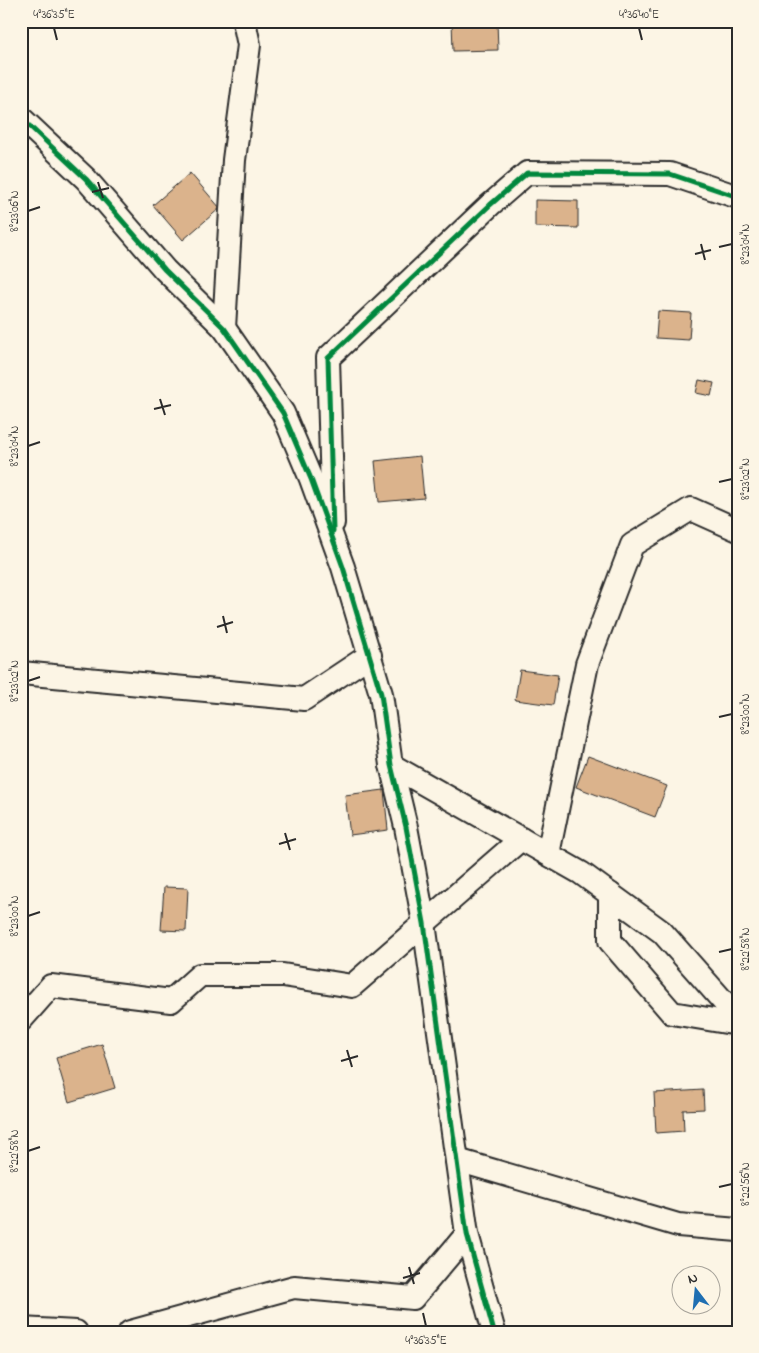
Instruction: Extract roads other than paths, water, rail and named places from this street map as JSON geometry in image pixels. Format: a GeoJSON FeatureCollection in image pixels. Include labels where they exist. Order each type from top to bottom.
{"type":"FeatureCollection","features":[{"type":"Feature","properties":{"kind":"street"},"geometry":{"type":"LineString","coordinates":[[224,328],[234,160],[249,44],[244,21]]}},
{"type":"Feature","properties":{"kind":"street"},"geometry":{"type":"LineString","coordinates":[[21,118],[86,179],[166,270],[224,328],[283,412],[310,479],[333,541],[381,694],[391,766],[406,827],[424,923],[468,1234],[494,1332]]}},
{"type":"Feature","properties":{"kind":"street"},"geometry":{"type":"LineString","coordinates":[[333,541],[328,358],[527,172],[670,174],[738,197]]}},
{"type":"Feature","properties":{"kind":"street"},"geometry":{"type":"LineString","coordinates":[[548,854],[587,664],[632,545],[691,509],[738,530]]}},
{"type":"Feature","properties":{"kind":"street"},"geometry":{"type":"LineString","coordinates":[[21,673],[304,698],[370,655]]}},
{"type":"Feature","properties":{"kind":"street"},"geometry":{"type":"LineString","coordinates":[[391,766],[581,873],[662,932],[730,1009],[738,1022]]}},
{"type":"Feature","properties":{"kind":"street"},"geometry":{"type":"LineString","coordinates":[[21,1020],[51,986],[171,1001],[200,975],[283,975],[352,986],[521,839]]}},
{"type":"Feature","properties":{"kind":"street"},"geometry":{"type":"LineString","coordinates":[[610,894],[610,941],[672,1013],[738,1022]]}},
{"type":"Feature","properties":{"kind":"street"},"geometry":{"type":"LineString","coordinates":[[457,1160],[678,1225],[738,1230]]}},
{"type":"Feature","properties":{"kind":"street"},"geometry":{"type":"LineString","coordinates":[[130,1332],[294,1287],[413,1298],[468,1234]]}},
{"type":"Feature","properties":{"kind":"street"},"geometry":{"type":"LineString","coordinates":[[21,1329],[76,1332]]}}]}
